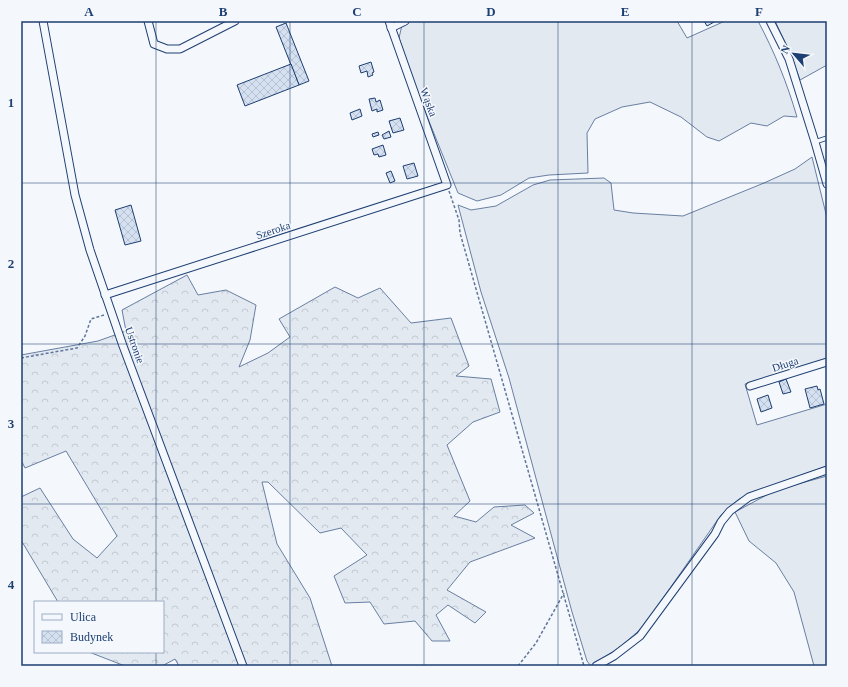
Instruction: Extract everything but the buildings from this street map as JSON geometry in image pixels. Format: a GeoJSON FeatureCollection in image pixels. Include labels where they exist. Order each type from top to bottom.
{"type":"FeatureCollection","features":[{"type":"Feature","properties":{"kind":"street","name":"Ustronie"},"geometry":{"type":"LineString","coordinates":[[43,21],[75,195],[90,250],[105,295],[243,666]]}},
{"type":"Feature","properties":{"kind":"street"},"geometry":{"type":"LineString","coordinates":[[148,21],[154,44],[167,49],[180,49],[235,21]]}},
{"type":"Feature","properties":{"kind":"street","name":"Wąska"},"geometry":{"type":"LineString","coordinates":[[405,21],[390,24],[447,185]]}},
{"type":"Feature","properties":{"kind":"street"},"geometry":{"type":"LineString","coordinates":[[770,21],[789,59],[827,184]]}},
{"type":"Feature","properties":{"kind":"street","name":"Szeroka"},"geometry":{"type":"LineString","coordinates":[[105,295],[447,185]]}},
{"type":"Feature","properties":{"kind":"street","name":"Długa"},"geometry":{"type":"LineString","coordinates":[[750,386],[827,362]]}},
{"type":"Feature","properties":{"kind":"street"},"geometry":{"type":"LineString","coordinates":[[596,666],[614,656],[640,636],[715,534],[721,522],[730,511],[749,497],[827,470]]}},
{"type":"Feature","properties":{"kind":"lane"},"geometry":{"type":"LineString","coordinates":[[815,142],[827,138]]}},
{"type":"Feature","properties":{"kind":"path"},"geometry":{"type":"LineString","coordinates":[[447,185],[459,220],[460,233],[584,666]]}},
{"type":"Feature","properties":{"kind":"path"},"geometry":{"type":"LineString","coordinates":[[21,358],[76,348],[85,336],[91,319],[112,312]]}},
{"type":"Feature","properties":{"kind":"path"},"geometry":{"type":"LineString","coordinates":[[518,666],[536,643],[564,593]]}},
{"type":"Feature","properties":{"kind":"green space"},"geometry":{"type":"Polygon","coordinates":[[[412,21],[677,21],[687,38],[725,21],[758,21],[780,68],[797,117],[784,116],[767,126],[751,123],[719,141],[707,137],[681,117],[650,102],[622,107],[595,119],[587,133],[588,173],[549,175],[529,178],[501,195],[477,201],[458,193],[416,89],[399,38],[402,25],[412,21]]]}},
{"type":"Feature","properties":{"kind":"green space"},"geometry":{"type":"Polygon","coordinates":[[[775,21],[827,21],[827,65],[800,80],[791,55],[775,21]]]}},
{"type":"Feature","properties":{"kind":"green space"},"geometry":{"type":"Polygon","coordinates":[[[812,157],[827,218],[827,359],[745,384],[757,425],[827,404],[827,466],[739,499],[721,515],[643,627],[620,647],[591,666],[587,661],[572,612],[509,378],[481,292],[458,205],[471,210],[496,206],[533,185],[550,180],[604,178],[611,183],[614,210],[633,213],[683,216],[795,169],[812,157]]]}},
{"type":"Feature","properties":{"kind":"green space"},"geometry":{"type":"Polygon","coordinates":[[[187,275],[198,295],[226,290],[256,305],[250,340],[239,367],[268,353],[290,337],[279,319],[335,287],[358,298],[380,288],[411,323],[451,318],[469,366],[456,376],[491,379],[500,412],[473,422],[447,445],[470,501],[454,516],[476,522],[494,507],[525,505],[534,513],[511,525],[535,538],[470,562],[447,590],[486,612],[475,623],[448,605],[436,615],[450,641],[432,641],[415,621],[384,624],[370,602],[345,603],[334,576],[367,555],[341,528],[320,533],[268,482],[262,482],[277,544],[310,598],[332,666],[179,666],[175,659],[162,666],[125,666],[92,653],[164,653],[164,601],[57,601],[21,540],[21,497],[40,488],[73,539],[97,558],[117,536],[66,451],[25,468],[21,460],[21,355],[98,341],[126,331],[122,310],[187,275]]]}},
{"type":"Feature","properties":{"kind":"green space"},"geometry":{"type":"Polygon","coordinates":[[[827,476],[827,666],[814,666],[794,592],[776,563],[749,541],[735,512],[776,490],[827,476]]]}}]}
